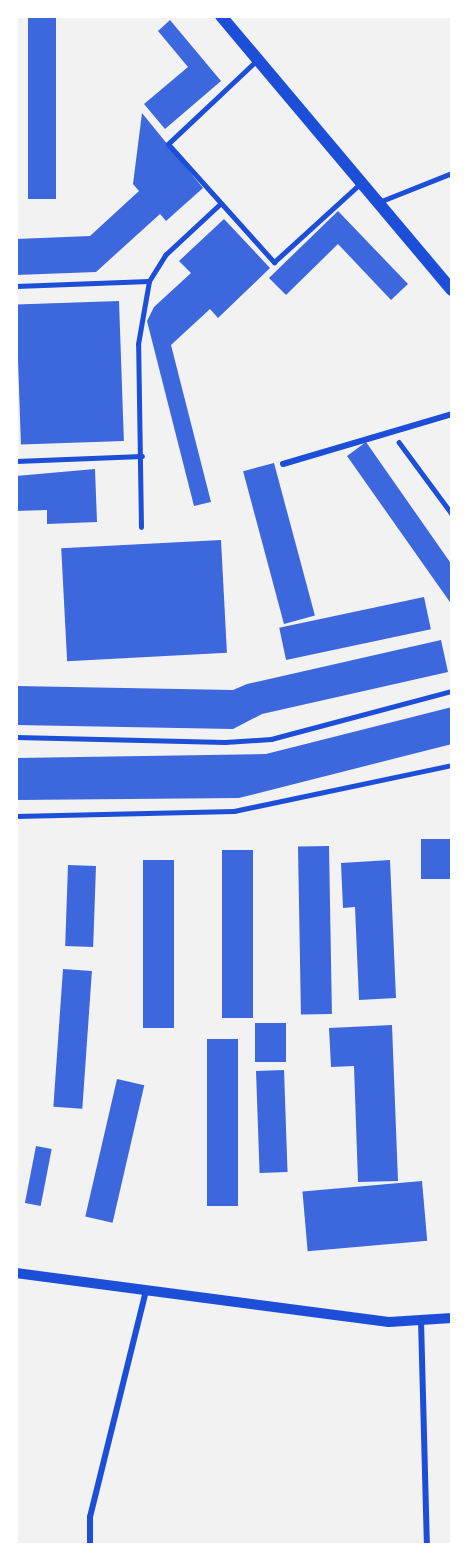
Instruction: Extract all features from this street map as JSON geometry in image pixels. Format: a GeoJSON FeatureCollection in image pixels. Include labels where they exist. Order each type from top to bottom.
{"type":"FeatureCollection","features":[{"type":"Feature","properties":{"kind":"main road"},"geometry":{"type":"LineString","coordinates":[[221,16],[452,290]]}},
{"type":"Feature","properties":{"kind":"street"},"geometry":{"type":"LineString","coordinates":[[258,59],[168,144],[274,262],[362,182]]}},
{"type":"Feature","properties":{"kind":"street"},"geometry":{"type":"LineString","coordinates":[[141,527],[142,456],[138,344],[148,281],[165,255],[221,203]]}},
{"type":"Feature","properties":{"kind":"street"},"geometry":{"type":"LineString","coordinates":[[16,286],[148,281]]}},
{"type":"Feature","properties":{"kind":"street"},"geometry":{"type":"LineString","coordinates":[[283,464],[452,414]]}},
{"type":"Feature","properties":{"kind":"street"},"geometry":{"type":"LineString","coordinates":[[16,461],[142,456]]}},
{"type":"Feature","properties":{"kind":"street"},"geometry":{"type":"LineString","coordinates":[[16,737],[225,742],[271,739],[452,691]]}},
{"type":"Feature","properties":{"kind":"street"},"geometry":{"type":"LineString","coordinates":[[16,1273],[389,1322],[452,1318]]}},
{"type":"Feature","properties":{"kind":"street"},"geometry":{"type":"LineString","coordinates":[[90,1545],[90,1518],[146,1291]]}},
{"type":"Feature","properties":{"kind":"street"},"geometry":{"type":"LineString","coordinates":[[421,1320],[427,1545]]}},
{"type":"Feature","properties":{"kind":"lane"},"geometry":{"type":"LineString","coordinates":[[379,202],[452,173]]}},
{"type":"Feature","properties":{"kind":"lane"},"geometry":{"type":"LineString","coordinates":[[399,442],[452,514]]}},
{"type":"Feature","properties":{"kind":"lane"},"geometry":{"type":"LineString","coordinates":[[16,816],[234,811],[452,765]]}},
{"type":"Feature","properties":{"kind":"building"},"geometry":{"type":"Polygon","coordinates":[[[28,16],[56,16],[56,199],[28,199],[28,16]]]}},
{"type":"Feature","properties":{"kind":"building"},"geometry":{"type":"Polygon","coordinates":[[[170,20],[221,81],[165,129],[144,104],[188,67],[158,31],[170,20]]]}},
{"type":"Feature","properties":{"kind":"building"},"geometry":{"type":"Polygon","coordinates":[[[142,113],[203,188],[166,221],[160,214],[96,272],[16,275],[16,239],[90,236],[139,191],[133,184],[142,113]]]}},
{"type":"Feature","properties":{"kind":"building"},"geometry":{"type":"Polygon","coordinates":[[[338,211],[408,284],[391,300],[338,244],[286,295],[269,278],[338,211]]]}},
{"type":"Feature","properties":{"kind":"building"},"geometry":{"type":"Polygon","coordinates":[[[224,219],[270,268],[218,318],[210,309],[171,345],[211,502],[194,506],[147,321],[154,307],[191,273],[179,261],[224,219]]]}},
{"type":"Feature","properties":{"kind":"building"},"geometry":{"type":"Polygon","coordinates":[[[119,301],[124,441],[21,445],[16,305],[119,301]]]}},
{"type":"Feature","properties":{"kind":"building"},"geometry":{"type":"Polygon","coordinates":[[[366,442],[452,565],[452,605],[347,456],[366,442]]]}},
{"type":"Feature","properties":{"kind":"building"},"geometry":{"type":"Polygon","coordinates":[[[274,463],[315,616],[284,624],[243,471],[274,463]]]}},
{"type":"Feature","properties":{"kind":"building"},"geometry":{"type":"Polygon","coordinates":[[[95,469],[97,522],[47,524],[47,510],[16,511],[16,476],[95,469]]]}},
{"type":"Feature","properties":{"kind":"building"},"geometry":{"type":"Polygon","coordinates":[[[221,540],[227,653],[67,661],[61,548],[221,540]]]}},
{"type":"Feature","properties":{"kind":"building"},"geometry":{"type":"Polygon","coordinates":[[[424,597],[431,629],[286,660],[279,628],[424,597]]]}},
{"type":"Feature","properties":{"kind":"building"},"geometry":{"type":"Polygon","coordinates":[[[441,640],[448,672],[262,714],[233,729],[16,725],[16,686],[233,690],[247,684],[441,640]]]}},
{"type":"Feature","properties":{"kind":"building"},"geometry":{"type":"Polygon","coordinates":[[[452,707],[452,744],[239,798],[16,800],[16,758],[266,754],[452,707]]]}},
{"type":"Feature","properties":{"kind":"building"},"geometry":{"type":"Polygon","coordinates":[[[421,839],[452,839],[452,879],[421,879],[421,839]]]}},
{"type":"Feature","properties":{"kind":"building"},"geometry":{"type":"Polygon","coordinates":[[[329,846],[332,1014],[301,1015],[298,847],[329,846]]]}},
{"type":"Feature","properties":{"kind":"building"},"geometry":{"type":"Polygon","coordinates":[[[222,850],[253,850],[253,1018],[222,1018],[222,850]]]}},
{"type":"Feature","properties":{"kind":"building"},"geometry":{"type":"Polygon","coordinates":[[[143,860],[174,860],[174,1028],[143,1028],[143,860]]]}},
{"type":"Feature","properties":{"kind":"building"},"geometry":{"type":"Polygon","coordinates":[[[390,860],[396,998],[359,1000],[355,907],[343,908],[341,863],[390,860]]]}},
{"type":"Feature","properties":{"kind":"building"},"geometry":{"type":"Polygon","coordinates":[[[68,865],[96,866],[93,947],[65,946],[68,865]]]}},
{"type":"Feature","properties":{"kind":"building"},"geometry":{"type":"Polygon","coordinates":[[[63,969],[92,971],[82,1109],[53,1107],[63,969]]]}},
{"type":"Feature","properties":{"kind":"building"},"geometry":{"type":"Polygon","coordinates":[[[255,1023],[286,1023],[286,1062],[255,1062],[255,1023]]]}},
{"type":"Feature","properties":{"kind":"building"},"geometry":{"type":"Polygon","coordinates":[[[392,1025],[398,1181],[358,1182],[354,1066],[331,1067],[329,1028],[392,1025]]]}},
{"type":"Feature","properties":{"kind":"building"},"geometry":{"type":"Polygon","coordinates":[[[207,1039],[238,1039],[238,1206],[207,1206],[207,1039]]]}},
{"type":"Feature","properties":{"kind":"building"},"geometry":{"type":"Polygon","coordinates":[[[284,1070],[288,1172],[260,1173],[256,1071],[284,1070]]]}},
{"type":"Feature","properties":{"kind":"building"},"geometry":{"type":"Polygon","coordinates":[[[117,1079],[144,1085],[113,1223],[85,1216],[117,1079]]]}},
{"type":"Feature","properties":{"kind":"building"},"geometry":{"type":"Polygon","coordinates":[[[36,1146],[52,1149],[41,1206],[25,1203],[36,1146]]]}},
{"type":"Feature","properties":{"kind":"building"},"geometry":{"type":"Polygon","coordinates":[[[422,1181],[427,1241],[308,1251],[302,1191],[422,1181]]]}}]}
